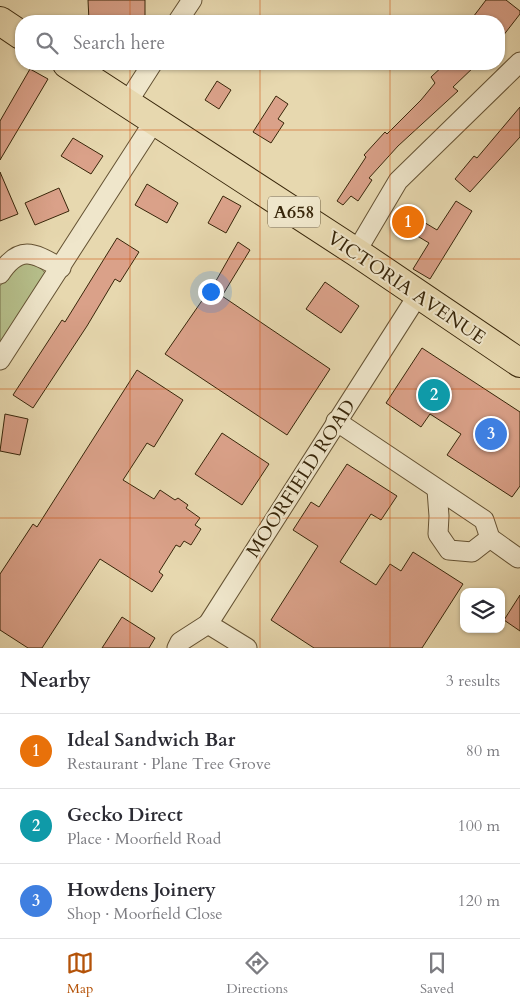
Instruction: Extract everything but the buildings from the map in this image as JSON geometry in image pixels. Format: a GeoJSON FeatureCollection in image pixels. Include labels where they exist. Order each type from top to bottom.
{"type":"FeatureCollection","features":[{"type":"Feature","properties":{"kind":"highway"},"geometry":{"type":"LineString","coordinates":[[0,21],[15,31]]}},
{"type":"Feature","properties":{"kind":"highway","name":"VICTORIA AVENUE"},"geometry":{"type":"LineString","coordinates":[[75,70],[356,252],[520,363]]}},
{"type":"Feature","properties":{"kind":"street"},"geometry":{"type":"LineString","coordinates":[[182,15],[192,0]]}},
{"type":"Feature","properties":{"kind":"street"},"geometry":{"type":"LineString","coordinates":[[356,252],[398,181],[520,62]]}},
{"type":"Feature","properties":{"kind":"street"},"geometry":{"type":"LineString","coordinates":[[127,103],[148,70]]}},
{"type":"Feature","properties":{"kind":"street"},"geometry":{"type":"LineString","coordinates":[[0,360],[155,120]]}},
{"type":"Feature","properties":{"kind":"street"},"geometry":{"type":"LineString","coordinates":[[0,274],[9,261],[19,254],[39,256],[60,268]]}},
{"type":"Feature","properties":{"kind":"street","name":"MOORFIELD ROAD"},"geometry":{"type":"LineString","coordinates":[[208,624],[418,295]]}},
{"type":"Feature","properties":{"kind":"street"},"geometry":{"type":"LineString","coordinates":[[336,421],[484,520],[490,538],[518,558]]}},
{"type":"Feature","properties":{"kind":"street"},"geometry":{"type":"LineString","coordinates":[[437,490],[438,534],[449,550],[472,552],[490,538]]}},
{"type":"Feature","properties":{"kind":"street"},"geometry":{"type":"LineString","coordinates":[[177,648],[180,642],[208,624],[247,648]]}},
{"type":"Feature","properties":{"kind":"green space"},"geometry":{"type":"Polygon","coordinates":[[[24,262],[40,267],[45,273],[45,281],[0,350],[0,286],[12,269],[24,262]]]}},
{"type":"Feature","properties":{"kind":"place","name":"Ideal Sandwich Bar"},"geometry":{"type":"Point","coordinates":[408,222]}},
{"type":"Feature","properties":{"kind":"place","name":"Gecko Direct"},"geometry":{"type":"Point","coordinates":[434,395]}},
{"type":"Feature","properties":{"kind":"place","name":"Howdens Joinery"},"geometry":{"type":"Point","coordinates":[491,434]}}]}
